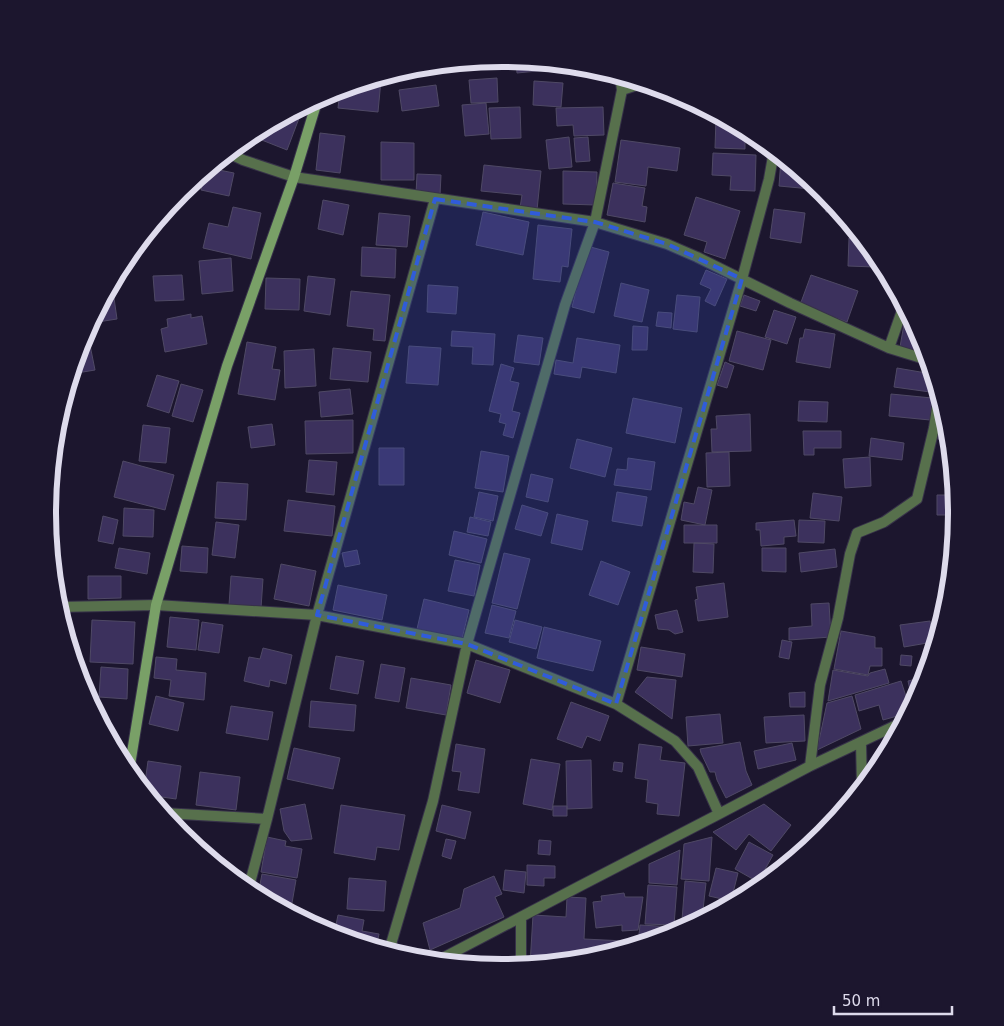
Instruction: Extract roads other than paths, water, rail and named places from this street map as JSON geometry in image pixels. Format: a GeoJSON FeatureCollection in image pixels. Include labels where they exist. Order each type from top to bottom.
{"type":"FeatureCollection","features":[{"type":"Feature","properties":{"kind":"street"},"geometry":{"type":"LineString","coordinates":[[391,945],[433,800],[467,644],[565,305],[595,222],[622,90],[621,83]]}},
{"type":"Feature","properties":{"kind":"street"},"geometry":{"type":"LineString","coordinates":[[622,90],[632,87]]}},
{"type":"Feature","properties":{"kind":"street"},"geometry":{"type":"LineString","coordinates":[[131,761],[156,605],[227,366],[294,177],[315,108]]}},
{"type":"Feature","properties":{"kind":"street"},"geometry":{"type":"LineString","coordinates":[[235,156],[294,177],[595,222],[667,244],[697,256],[790,303],[889,348],[919,357]]}},
{"type":"Feature","properties":{"kind":"street"},"geometry":{"type":"LineString","coordinates":[[616,704],[742,279],[773,159]]}},
{"type":"Feature","properties":{"kind":"street"},"geometry":{"type":"LineString","coordinates":[[250,881],[268,819],[317,615],[435,199]]}},
{"type":"Feature","properties":{"kind":"street"},"geometry":{"type":"LineString","coordinates":[[889,348],[901,314]]}},
{"type":"Feature","properties":{"kind":"street"},"geometry":{"type":"LineString","coordinates":[[810,766],[820,685],[838,618],[850,554],[857,533],[884,522],[916,499],[934,428],[936,412]]}},
{"type":"Feature","properties":{"kind":"street"},"geometry":{"type":"LineString","coordinates":[[66,607],[156,605],[317,615],[467,644],[616,704],[674,741],[698,766],[719,814]]}},
{"type":"Feature","properties":{"kind":"street"},"geometry":{"type":"LineString","coordinates":[[448,955],[810,766],[893,727]]}},
{"type":"Feature","properties":{"kind":"street"},"geometry":{"type":"LineString","coordinates":[[861,743],[862,776]]}},
{"type":"Feature","properties":{"kind":"street"},"geometry":{"type":"LineString","coordinates":[[173,814],[268,819]]}},
{"type":"Feature","properties":{"kind":"street"},"geometry":{"type":"LineString","coordinates":[[521,917],[521,958]]}}]}
